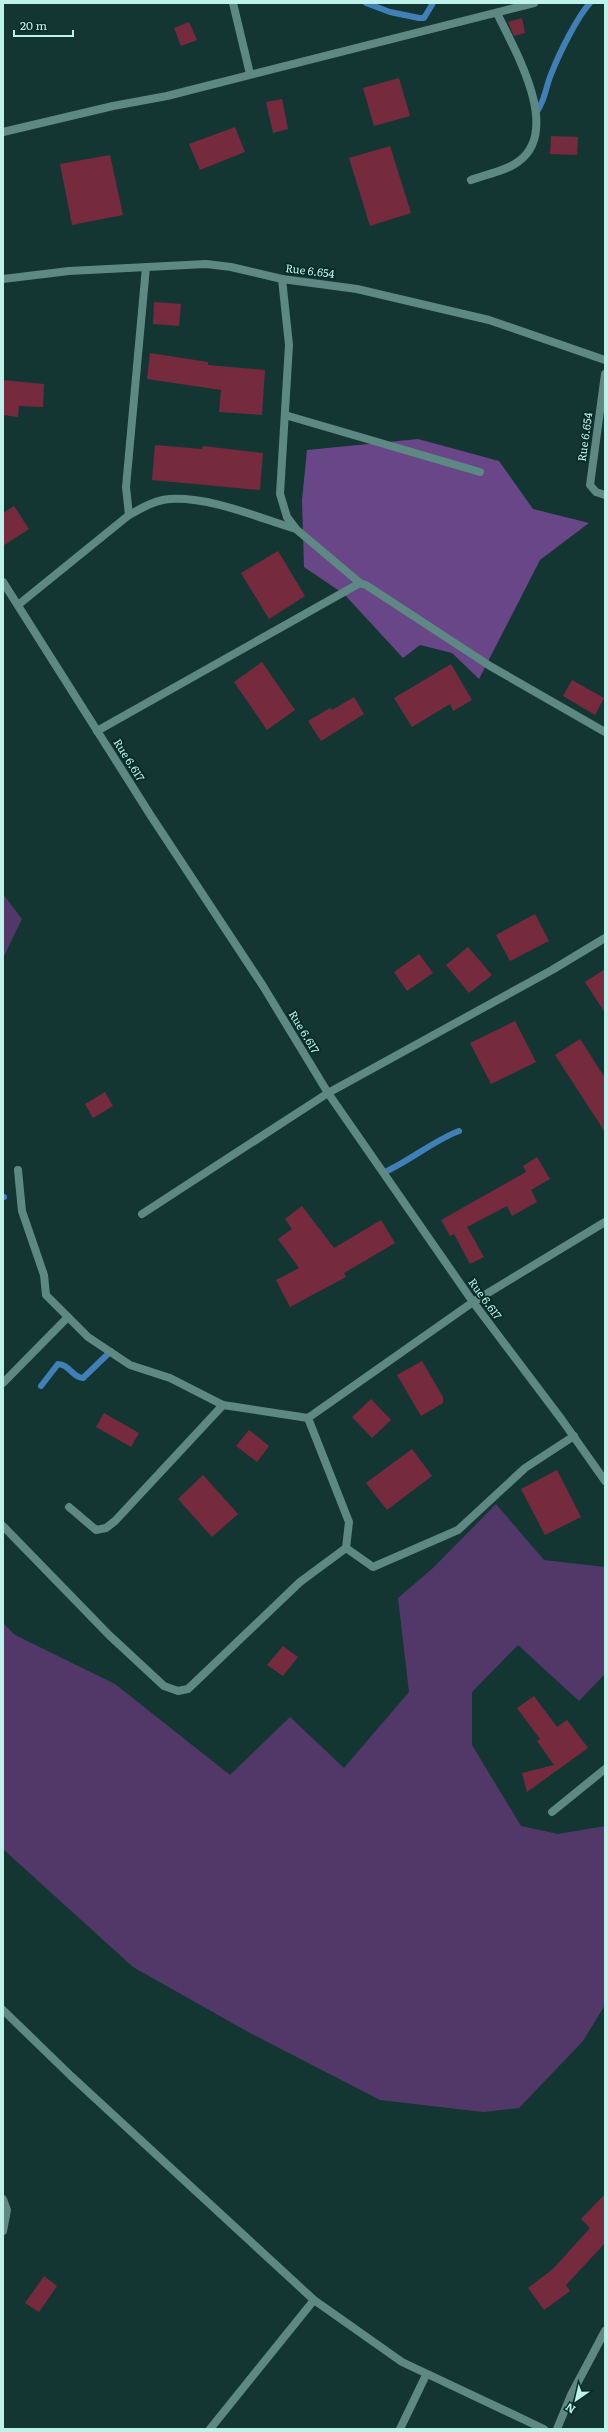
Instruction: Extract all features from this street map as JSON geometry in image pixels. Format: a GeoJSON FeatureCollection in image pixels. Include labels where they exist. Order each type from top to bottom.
{"type":"FeatureCollection","features":[{"type":"Feature","properties":{"kind":"street"},"geometry":{"type":"LineString","coordinates":[[233,3],[250,74]]}},
{"type":"Feature","properties":{"kind":"street"},"geometry":{"type":"LineString","coordinates":[[3,132],[113,106],[166,96],[534,3]]}},
{"type":"Feature","properties":{"kind":"street"},"geometry":{"type":"LineString","coordinates":[[471,180],[519,162],[529,152],[536,139],[537,115],[529,80],[498,13]]}},
{"type":"Feature","properties":{"kind":"street","name":"Rue 6.654"},"geometry":{"type":"LineString","coordinates":[[3,278],[69,270],[206,264],[231,267],[282,279],[357,289],[489,320],[605,360]]}},
{"type":"Feature","properties":{"kind":"street"},"geometry":{"type":"LineString","coordinates":[[129,514],[126,487],[146,267]]}},
{"type":"Feature","properties":{"kind":"street"},"geometry":{"type":"LineString","coordinates":[[282,279],[288,345],[280,494],[287,517],[296,529],[360,583],[366,585],[490,666],[605,732]]}},
{"type":"Feature","properties":{"kind":"street","name":"Rue 6.654"},"geometry":{"type":"LineString","coordinates":[[605,374],[590,485],[596,492],[605,495]]}},
{"type":"Feature","properties":{"kind":"street"},"geometry":{"type":"LineString","coordinates":[[284,415],[480,472]]}},
{"type":"Feature","properties":{"kind":"street"},"geometry":{"type":"LineString","coordinates":[[18,605],[129,514],[145,505],[168,499],[190,500],[220,506],[296,529]]}},
{"type":"Feature","properties":{"kind":"street","name":"Rue 6.617"},"geometry":{"type":"LineString","coordinates":[[3,582],[97,731],[263,986],[328,1094],[473,1302],[574,1436],[605,1481]]}},
{"type":"Feature","properties":{"kind":"street"},"geometry":{"type":"LineString","coordinates":[[97,731],[360,583]]}},
{"type":"Feature","properties":{"kind":"street"},"geometry":{"type":"LineString","coordinates":[[142,1214],[328,1094],[552,970],[605,938]]}},
{"type":"Feature","properties":{"kind":"street"},"geometry":{"type":"LineString","coordinates":[[18,1170],[22,1211],[44,1275],[46,1295],[88,1337],[130,1365],[170,1378],[223,1405],[308,1418],[473,1302],[605,1222]]}},
{"type":"Feature","properties":{"kind":"street"},"geometry":{"type":"LineString","coordinates":[[3,1383],[68,1316]]}},
{"type":"Feature","properties":{"kind":"street"},"geometry":{"type":"LineString","coordinates":[[69,1507],[96,1530],[106,1528],[115,1521],[223,1405]]}},
{"type":"Feature","properties":{"kind":"street"},"geometry":{"type":"LineString","coordinates":[[3,1526],[109,1635],[164,1686],[178,1691],[188,1689],[300,1582],[346,1548],[349,1522],[308,1418]]}},
{"type":"Feature","properties":{"kind":"street"},"geometry":{"type":"LineString","coordinates":[[346,1548],[373,1567],[458,1530],[525,1468],[574,1436]]}},
{"type":"Feature","properties":{"kind":"street"},"geometry":{"type":"LineString","coordinates":[[552,1812],[605,1769]]}},
{"type":"Feature","properties":{"kind":"street"},"geometry":{"type":"LineString","coordinates":[[3,2010],[71,2076],[314,2300],[402,2362],[426,2375],[544,2429]]}},
{"type":"Feature","properties":{"kind":"street"},"geometry":{"type":"LineString","coordinates":[[3,2199],[7,2210],[3,2231]]}},
{"type":"Feature","properties":{"kind":"street"},"geometry":{"type":"LineString","coordinates":[[210,2429],[314,2300]]}},
{"type":"Feature","properties":{"kind":"street"},"geometry":{"type":"LineString","coordinates":[[557,2429],[578,2382],[605,2332]]}},
{"type":"Feature","properties":{"kind":"street"},"geometry":{"type":"LineString","coordinates":[[400,2429],[426,2375]]}},
{"type":"Feature","properties":{"kind":"shaded area"},"geometry":{"type":"Polygon","coordinates":[[[418,439],[499,461],[533,509],[589,523],[540,560],[479,679],[452,653],[420,645],[403,658],[344,594],[304,567],[302,500],[307,450],[418,439]]]}},
{"type":"Feature","properties":{"kind":"shaded area"},"geometry":{"type":"Polygon","coordinates":[[[3,894],[22,919],[3,958],[3,894]]]}},
{"type":"Feature","properties":{"kind":"shaded area"},"geometry":{"type":"Polygon","coordinates":[[[496,1504],[544,1560],[605,1567],[605,1674],[579,1701],[518,1645],[472,1692],[472,1745],[521,1826],[558,1834],[605,1826],[605,2005],[583,2041],[519,2108],[483,2112],[380,2100],[250,2033],[133,1967],[3,1849],[3,1623],[15,1635],[115,1684],[230,1775],[290,1717],[344,1768],[409,1692],[398,1598],[433,1568],[496,1504]]]}},
{"type":"Feature","properties":{"kind":"building"},"geometry":{"type":"Polygon","coordinates":[[[522,18],[525,33],[514,36],[508,22],[522,18]]]}},
{"type":"Feature","properties":{"kind":"building"},"geometry":{"type":"Polygon","coordinates":[[[189,22],[197,40],[181,46],[174,28],[189,22]]]}},
{"type":"Feature","properties":{"kind":"building"},"geometry":{"type":"Polygon","coordinates":[[[399,78],[410,116],[374,126],[363,88],[399,78]]]}},
{"type":"Feature","properties":{"kind":"building"},"geometry":{"type":"Polygon","coordinates":[[[282,99],[288,129],[273,133],[266,102],[282,99]]]}},
{"type":"Feature","properties":{"kind":"building"},"geometry":{"type":"Polygon","coordinates":[[[235,127],[245,152],[200,170],[189,144],[235,127]]]}},
{"type":"Feature","properties":{"kind":"building"},"geometry":{"type":"Polygon","coordinates":[[[551,136],[578,137],[577,155],[550,154],[551,136]]]}},
{"type":"Feature","properties":{"kind":"building"},"geometry":{"type":"Polygon","coordinates":[[[390,146],[411,213],[370,226],[349,158],[390,146]]]}},
{"type":"Feature","properties":{"kind":"building"},"geometry":{"type":"Polygon","coordinates":[[[110,155],[123,215],[72,225],[60,164],[110,155]]]}},
{"type":"Feature","properties":{"kind":"building"},"geometry":{"type":"Polygon","coordinates":[[[154,302],[181,304],[179,326],[153,324],[154,302]]]}},
{"type":"Feature","properties":{"kind":"building"},"geometry":{"type":"Polygon","coordinates":[[[150,353],[208,362],[208,365],[265,370],[262,415],[219,412],[221,390],[147,379],[150,353]]]}},
{"type":"Feature","properties":{"kind":"building"},"geometry":{"type":"Polygon","coordinates":[[[3,380],[44,384],[43,407],[19,406],[18,417],[3,415],[3,380]]]}},
{"type":"Feature","properties":{"kind":"building"},"geometry":{"type":"Polygon","coordinates":[[[155,445],[202,449],[203,446],[263,453],[260,490],[152,480],[155,445]]]}},
{"type":"Feature","properties":{"kind":"building"},"geometry":{"type":"Polygon","coordinates":[[[14,506],[29,529],[3,546],[3,513],[14,506]]]}},
{"type":"Feature","properties":{"kind":"building"},"geometry":{"type":"Polygon","coordinates":[[[278,551],[305,596],[269,619],[241,573],[278,551]]]}},
{"type":"Feature","properties":{"kind":"building"},"geometry":{"type":"Polygon","coordinates":[[[262,662],[295,710],[267,730],[234,682],[262,662]]]}},
{"type":"Feature","properties":{"kind":"building"},"geometry":{"type":"Polygon","coordinates":[[[451,664],[472,700],[453,711],[450,704],[412,727],[394,698],[451,664]]]}},
{"type":"Feature","properties":{"kind":"building"},"geometry":{"type":"Polygon","coordinates":[[[572,680],[604,698],[595,715],[563,696],[572,680]]]}},
{"type":"Feature","properties":{"kind":"building"},"geometry":{"type":"Polygon","coordinates":[[[354,697],[364,714],[321,741],[308,721],[330,708],[332,710],[354,697]]]}},
{"type":"Feature","properties":{"kind":"building"},"geometry":{"type":"Polygon","coordinates":[[[535,914],[549,941],[510,961],[496,935],[535,914]]]}},
{"type":"Feature","properties":{"kind":"building"},"geometry":{"type":"Polygon","coordinates":[[[468,947],[492,975],[469,993],[446,965],[468,947]]]}},
{"type":"Feature","properties":{"kind":"building"},"geometry":{"type":"Polygon","coordinates":[[[419,954],[433,973],[407,991],[394,972],[419,954]]]}},
{"type":"Feature","properties":{"kind":"building"},"geometry":{"type":"Polygon","coordinates":[[[605,969],[605,1013],[585,982],[605,969]]]}},
{"type":"Feature","properties":{"kind":"building"},"geometry":{"type":"Polygon","coordinates":[[[515,1021],[536,1062],[491,1084],[470,1043],[515,1021]]]}},
{"type":"Feature","properties":{"kind":"building"},"geometry":{"type":"Polygon","coordinates":[[[580,1039],[605,1078],[605,1132],[555,1055],[580,1039]]]}},
{"type":"Feature","properties":{"kind":"building"},"geometry":{"type":"Polygon","coordinates":[[[105,1092],[113,1106],[93,1118],[85,1104],[105,1092]]]}},
{"type":"Feature","properties":{"kind":"building"},"geometry":{"type":"Polygon","coordinates":[[[537,1157],[550,1179],[531,1190],[537,1202],[512,1216],[507,1206],[467,1227],[484,1257],[470,1264],[454,1234],[450,1236],[441,1220],[526,1172],[523,1166],[537,1157]]]}},
{"type":"Feature","properties":{"kind":"building"},"geometry":{"type":"Polygon","coordinates":[[[302,1206],[334,1248],[381,1220],[395,1243],[344,1273],[346,1277],[290,1307],[276,1280],[299,1268],[278,1239],[292,1229],[285,1219],[302,1206]]]}},
{"type":"Feature","properties":{"kind":"building"},"geometry":{"type":"Polygon","coordinates":[[[422,1361],[443,1397],[443,1403],[421,1416],[397,1375],[422,1361]]]}},
{"type":"Feature","properties":{"kind":"building"},"geometry":{"type":"Polygon","coordinates":[[[371,1399],[391,1420],[372,1438],[352,1417],[371,1399]]]}},
{"type":"Feature","properties":{"kind":"building"},"geometry":{"type":"Polygon","coordinates":[[[104,1413],[139,1433],[131,1447],[96,1427],[104,1413]]]}},
{"type":"Feature","properties":{"kind":"building"},"geometry":{"type":"Polygon","coordinates":[[[249,1430],[269,1446],[257,1462],[236,1446],[249,1430]]]}},
{"type":"Feature","properties":{"kind":"building"},"geometry":{"type":"Polygon","coordinates":[[[412,1449],[432,1476],[387,1510],[366,1483],[412,1449]]]}},
{"type":"Feature","properties":{"kind":"building"},"geometry":{"type":"Polygon","coordinates":[[[557,1470],[581,1517],[545,1535],[521,1489],[557,1470]]]}},
{"type":"Feature","properties":{"kind":"building"},"geometry":{"type":"Polygon","coordinates":[[[203,1475],[238,1514],[212,1537],[178,1499],[203,1475]]]}},
{"type":"Feature","properties":{"kind":"building"},"geometry":{"type":"Polygon","coordinates":[[[283,1646],[298,1657],[283,1676],[267,1665],[283,1646]]]}},
{"type":"Feature","properties":{"kind":"building"},"geometry":{"type":"Polygon","coordinates":[[[534,1696],[557,1727],[567,1720],[588,1748],[527,1792],[522,1773],[554,1765],[537,1741],[540,1739],[517,1708],[534,1696]]]}},
{"type":"Feature","properties":{"kind":"building"},"geometry":{"type":"Polygon","coordinates":[[[605,2194],[605,2243],[566,2285],[570,2291],[544,2310],[528,2288],[553,2269],[590,2228],[581,2219],[605,2194]]]}},
{"type":"Feature","properties":{"kind":"building"},"geometry":{"type":"Polygon","coordinates":[[[44,2276],[57,2286],[39,2312],[25,2303],[44,2276]]]}},
{"type":"Feature","properties":{"kind":"waterway"},"geometry":{"type":"LineString","coordinates":[[366,3],[390,12],[419,18],[424,18],[433,3]]}},
{"type":"Feature","properties":{"kind":"waterway"},"geometry":{"type":"LineString","coordinates":[[538,110],[543,100],[555,64],[574,26],[590,3]]}},
{"type":"Feature","properties":{"kind":"waterway"},"geometry":{"type":"LineString","coordinates":[[385,1172],[449,1135],[459,1131]]}},
{"type":"Feature","properties":{"kind":"waterway"},"geometry":{"type":"LineString","coordinates":[[41,1386],[58,1364],[65,1366],[76,1376],[83,1378],[111,1351]]}}]}
